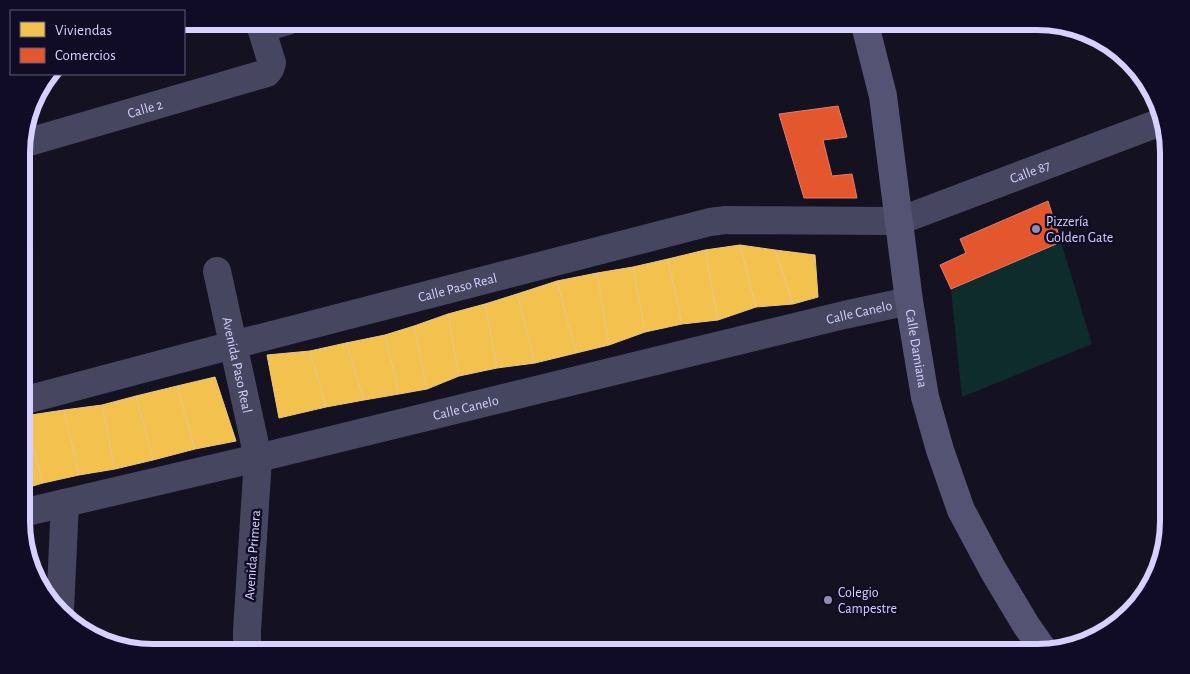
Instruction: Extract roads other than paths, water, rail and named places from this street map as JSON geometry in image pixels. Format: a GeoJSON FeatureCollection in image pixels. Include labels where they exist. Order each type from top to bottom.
{"type":"FeatureCollection","features":[{"type":"Feature","properties":{"kind":"street","name":"Calle 2"},"geometry":{"type":"LineString","coordinates":[[31,141],[267,73],[272,63],[262,30]]}},
{"type":"Feature","properties":{"kind":"street","name":"Calle Damiana"},"geometry":{"type":"LineString","coordinates":[[866,30],[884,96],[909,300],[925,397],[940,450],[961,510],[992,570],[1040,644]]}},
{"type":"Feature","properties":{"kind":"street","name":"Calle 87"},"geometry":{"type":"LineString","coordinates":[[899,221],[1156,124]]}},
{"type":"Feature","properties":{"kind":"street","name":"Calle Paso Real"},"geometry":{"type":"LineString","coordinates":[[30,399],[233,344],[717,220],[899,221]]}},
{"type":"Feature","properties":{"kind":"street","name":"Avenida Paso Real"},"geometry":{"type":"LineString","coordinates":[[217,271],[258,458]]}},
{"type":"Feature","properties":{"kind":"street","name":"Calle Canelo"},"geometry":{"type":"LineString","coordinates":[[30,511],[258,458],[844,314],[909,300]]}},
{"type":"Feature","properties":{"kind":"street","name":"Avenida Primera"},"geometry":{"type":"LineString","coordinates":[[247,644],[258,458]]}},
{"type":"Feature","properties":{"kind":"street"},"geometry":{"type":"LineString","coordinates":[[60,602],[65,504]]}},
{"type":"Feature","properties":{"kind":"place","name":"Pizzería Golden Gate"},"geometry":{"type":"Point","coordinates":[1036,229]}},
{"type":"Feature","properties":{"kind":"place","name":"Colegio Campestre"},"geometry":{"type":"Point","coordinates":[828,600]}}]}
